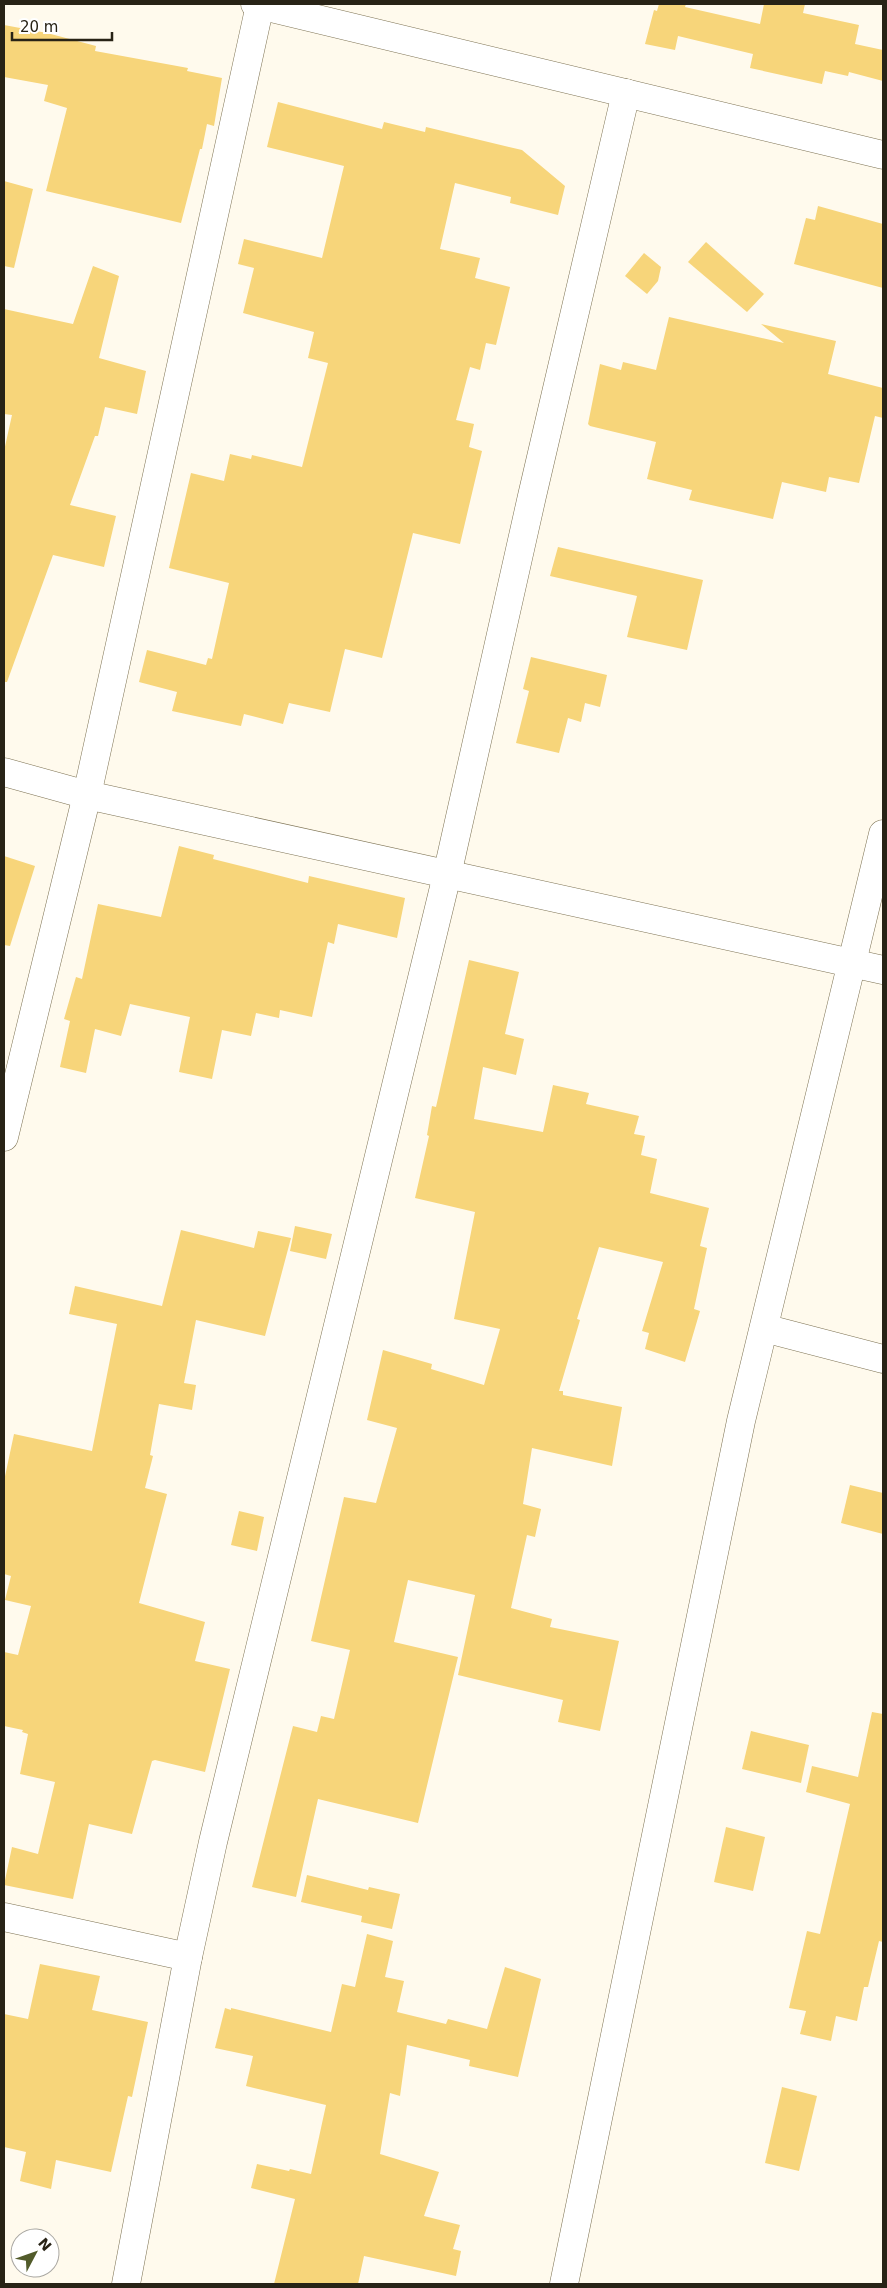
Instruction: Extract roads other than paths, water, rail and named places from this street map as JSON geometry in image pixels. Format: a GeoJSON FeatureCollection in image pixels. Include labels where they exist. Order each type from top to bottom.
{"type":"FeatureCollection","features":[{"type":"Feature","properties":{"kind":"street"},"geometry":{"type":"LineString","coordinates":[[4,1137],[87,795],[258,4],[332,13],[626,94],[883,154]]}},
{"type":"Feature","properties":{"kind":"street"},"geometry":{"type":"LineString","coordinates":[[126,2284],[188,1957],[216,1832],[447,875],[532,496],[626,94]]}},
{"type":"Feature","properties":{"kind":"street"},"geometry":{"type":"LineString","coordinates":[[4,772],[87,795],[883,970]]}},
{"type":"Feature","properties":{"kind":"street"},"geometry":{"type":"LineString","coordinates":[[564,2284],[741,1421],[883,834]]}},
{"type":"Feature","properties":{"kind":"street"},"geometry":{"type":"LineString","coordinates":[[764,1328],[883,1360]]}},
{"type":"Feature","properties":{"kind":"street"},"geometry":{"type":"LineString","coordinates":[[4,1917],[188,1957]]}}]}
